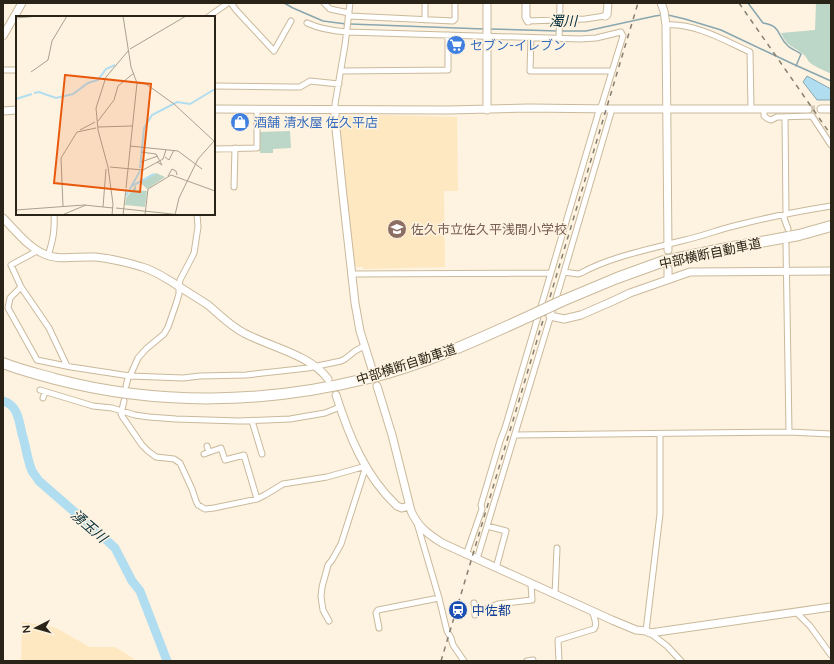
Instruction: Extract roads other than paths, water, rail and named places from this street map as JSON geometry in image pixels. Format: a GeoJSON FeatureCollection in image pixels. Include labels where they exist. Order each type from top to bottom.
{"type":"FeatureCollection","features":[{"type":"Feature","properties":{"kind":"highway","name":"中部横断自動車道"},"geometry":{"type":"LineString","coordinates":[[772,239],[831,221]]}},
{"type":"Feature","properties":{"kind":"highway","name":"中部横断自動車道"},"geometry":{"type":"LineString","coordinates":[[3,363],[42,376],[80,385],[132,394],[224,399],[256,397],[312,390],[369,378],[451,350],[629,273],[664,262],[772,239],[799,235],[831,226]]}},
{"type":"Feature","properties":{"kind":"street"},"geometry":{"type":"LineString","coordinates":[[3,36],[22,3]]}},
{"type":"Feature","properties":{"kind":"street"},"geometry":{"type":"LineString","coordinates":[[231,3],[274,51],[291,21]]}},
{"type":"Feature","properties":{"kind":"street"},"geometry":{"type":"LineString","coordinates":[[324,3],[330,9],[348,17],[453,21],[455,20],[455,3]]}},
{"type":"Feature","properties":{"kind":"street"},"geometry":{"type":"LineString","coordinates":[[350,3],[335,104],[335,119],[342,196],[357,316],[364,346],[372,369]]}},
{"type":"Feature","properties":{"kind":"street"},"geometry":{"type":"LineString","coordinates":[[425,3],[425,20]]}},
{"type":"Feature","properties":{"kind":"street"},"geometry":{"type":"LineString","coordinates":[[487,3],[488,110]]}},
{"type":"Feature","properties":{"kind":"street"},"geometry":{"type":"LineString","coordinates":[[526,3],[526,17],[528,22],[585,19],[605,16],[608,14],[608,3]]}},
{"type":"Feature","properties":{"kind":"street"},"geometry":{"type":"LineString","coordinates":[[559,38],[560,3]]}},
{"type":"Feature","properties":{"kind":"street"},"geometry":{"type":"LineString","coordinates":[[661,3],[664,11],[665,23],[668,247]]}},
{"type":"Feature","properties":{"kind":"street"},"geometry":{"type":"LineString","coordinates":[[209,16],[226,4]]}},
{"type":"Feature","properties":{"kind":"street"},"geometry":{"type":"LineString","coordinates":[[307,23],[322,28],[347,31],[588,39],[621,32],[623,36],[500,441],[481,505],[482,508],[466,555]]}},
{"type":"Feature","properties":{"kind":"street"},"geometry":{"type":"LineString","coordinates":[[665,23],[704,32],[750,52],[751,109]]}},
{"type":"Feature","properties":{"kind":"street"},"geometry":{"type":"LineString","coordinates":[[341,71],[448,70],[448,35]]}},
{"type":"Feature","properties":{"kind":"street"},"geometry":{"type":"LineString","coordinates":[[531,38],[530,71],[612,71]]}},
{"type":"Feature","properties":{"kind":"street"},"geometry":{"type":"LineString","coordinates":[[3,70],[16,70]]}},
{"type":"Feature","properties":{"kind":"street"},"geometry":{"type":"LineString","coordinates":[[215,86],[300,87],[310,81],[339,84]]}},
{"type":"Feature","properties":{"kind":"street"},"geometry":{"type":"LineString","coordinates":[[215,109],[808,109]]}},
{"type":"Feature","properties":{"kind":"street"},"geometry":{"type":"LineString","coordinates":[[215,149],[257,148],[257,109]]}},
{"type":"Feature","properties":{"kind":"street"},"geometry":{"type":"LineString","coordinates":[[477,560],[612,109]]}},
{"type":"Feature","properties":{"kind":"street"},"geometry":{"type":"LineString","coordinates":[[764,109],[764,116],[771,120],[777,117],[812,116],[831,145]]}},
{"type":"Feature","properties":{"kind":"street"},"geometry":{"type":"LineString","coordinates":[[821,109],[831,109]]}},
{"type":"Feature","properties":{"kind":"street"},"geometry":{"type":"LineString","coordinates":[[3,111],[16,110]]}},
{"type":"Feature","properties":{"kind":"street"},"geometry":{"type":"LineString","coordinates":[[786,117],[786,214],[784,218],[788,229]]}},
{"type":"Feature","properties":{"kind":"street"},"geometry":{"type":"LineString","coordinates":[[234,187],[235,148]]}},
{"type":"Feature","properties":{"kind":"street"},"geometry":{"type":"LineString","coordinates":[[564,272],[578,274],[618,258],[659,246],[668,247],[737,225],[831,206]]}},
{"type":"Feature","properties":{"kind":"street"},"geometry":{"type":"LineString","coordinates":[[48,256],[55,226],[54,215]]}},
{"type":"Feature","properties":{"kind":"street"},"geometry":{"type":"LineString","coordinates":[[126,386],[128,378],[138,358],[164,334],[168,327],[179,294],[180,280],[194,252],[198,227],[197,215]]}},
{"type":"Feature","properties":{"kind":"street"},"geometry":{"type":"LineString","coordinates":[[3,218],[37,251],[48,256],[62,258],[96,257],[151,270],[200,300],[228,323],[244,333],[316,366],[328,379]]}},
{"type":"Feature","properties":{"kind":"street"},"geometry":{"type":"LineString","coordinates":[[786,244],[789,432]]}},
{"type":"Feature","properties":{"kind":"street"},"geometry":{"type":"LineString","coordinates":[[37,251],[11,265],[21,287],[49,328],[67,366]]}},
{"type":"Feature","properties":{"kind":"street"},"geometry":{"type":"LineString","coordinates":[[668,269],[668,279]]}},
{"type":"Feature","properties":{"kind":"street"},"geometry":{"type":"LineString","coordinates":[[550,316],[564,319],[581,315],[630,292],[690,272],[831,271]]}},
{"type":"Feature","properties":{"kind":"street"},"geometry":{"type":"LineString","coordinates":[[351,274],[551,273]]}},
{"type":"Feature","properties":{"kind":"street"},"geometry":{"type":"LineString","coordinates":[[21,287],[10,298],[8,308],[37,360],[67,366],[130,376],[183,378],[246,375],[308,368],[341,361],[355,350],[364,346]]}},
{"type":"Feature","properties":{"kind":"street"},"geometry":{"type":"LineString","coordinates":[[377,386],[392,435],[409,506],[417,523],[447,631],[453,645],[464,661]]}},
{"type":"Feature","properties":{"kind":"street"},"geometry":{"type":"LineString","coordinates":[[43,393],[136,415],[156,418],[199,420],[252,421],[301,418],[325,413],[340,406]]}},
{"type":"Feature","properties":{"kind":"street"},"geometry":{"type":"LineString","coordinates":[[336,395],[356,450],[375,480],[397,506],[402,508],[409,506]]}},
{"type":"Feature","properties":{"kind":"street"},"geometry":{"type":"LineString","coordinates":[[124,400],[121,414],[123,419],[142,445],[156,457],[174,459],[180,463],[196,501],[205,509],[257,499],[283,484],[327,477],[366,466]]}},
{"type":"Feature","properties":{"kind":"street"},"geometry":{"type":"LineString","coordinates":[[252,421],[261,451],[254,450]]}},
{"type":"Feature","properties":{"kind":"street"},"geometry":{"type":"LineString","coordinates":[[515,435],[789,432],[831,434]]}},
{"type":"Feature","properties":{"kind":"street"},"geometry":{"type":"LineString","coordinates":[[648,632],[660,514],[660,434]]}},
{"type":"Feature","properties":{"kind":"street"},"geometry":{"type":"LineString","coordinates":[[207,451],[221,448],[225,460],[235,460],[244,455],[257,499]]}},
{"type":"Feature","properties":{"kind":"street"},"geometry":{"type":"LineString","coordinates":[[329,621],[323,610],[322,587],[328,565],[341,544],[366,466]]}},
{"type":"Feature","properties":{"kind":"street"},"geometry":{"type":"LineString","coordinates":[[417,523],[433,538],[466,555],[636,630],[648,632],[831,607]]}},
{"type":"Feature","properties":{"kind":"street"},"geometry":{"type":"LineString","coordinates":[[487,526],[506,532],[496,568]]}},
{"type":"Feature","properties":{"kind":"street"},"geometry":{"type":"LineString","coordinates":[[555,594],[557,548]]}},
{"type":"Feature","properties":{"kind":"street"},"geometry":{"type":"LineString","coordinates":[[474,603],[475,613],[498,604],[532,600],[531,584]]}},
{"type":"Feature","properties":{"kind":"street"},"geometry":{"type":"LineString","coordinates":[[378,628],[376,613],[378,610],[439,598]]}},
{"type":"Feature","properties":{"kind":"street"},"geometry":{"type":"LineString","coordinates":[[559,661],[558,640],[594,629],[596,625],[592,611]]}},
{"type":"Feature","properties":{"kind":"street"},"geometry":{"type":"LineString","coordinates":[[796,612],[810,626],[831,655]]}},
{"type":"Feature","properties":{"kind":"street"},"geometry":{"type":"LineString","coordinates":[[648,632],[667,646],[681,661]]}},
{"type":"Feature","properties":{"kind":"street"},"geometry":{"type":"LineString","coordinates":[[526,659],[533,660]]}},
{"type":"Feature","properties":{"kind":"water"},"geometry":{"type":"Polygon","coordinates":[[[807,76],[831,89],[831,100],[817,100],[803,82],[807,76]]]}},
{"type":"Feature","properties":{"kind":"waterway","name":"濁川"},"geometry":{"type":"LineString","coordinates":[[284,3],[323,21],[346,24]]}},
{"type":"Feature","properties":{"kind":"waterway"},"geometry":{"type":"LineString","coordinates":[[748,3],[763,23],[773,26],[784,42],[801,54],[796,66]]}},
{"type":"Feature","properties":{"kind":"waterway","name":"濁川"},"geometry":{"type":"LineString","coordinates":[[562,31],[586,31],[662,15]]}},
{"type":"Feature","properties":{"kind":"waterway","name":"濁川"},"geometry":{"type":"LineString","coordinates":[[668,15],[721,30],[831,81]]}},
{"type":"Feature","properties":{"kind":"waterway","name":"濁川"},"geometry":{"type":"LineString","coordinates":[[350,24],[484,29]]}},
{"type":"Feature","properties":{"kind":"waterway","name":"濁川"},"geometry":{"type":"LineString","coordinates":[[490,29],[558,31]]}},
{"type":"Feature","properties":{"kind":"waterway","name":"湧玉川"},"geometry":{"type":"LineString","coordinates":[[3,401],[12,406],[17,414],[30,466],[39,481],[115,548],[132,581],[140,591],[167,661]]}},
{"type":"Feature","properties":{"kind":"tunnel"},"geometry":{"type":"LineString","coordinates":[[808,109],[821,109]]}},
{"type":"Feature","properties":{"kind":"railway"},"geometry":{"type":"LineString","coordinates":[[441,661],[638,3]]}},
{"type":"Feature","properties":{"kind":"railway"},"geometry":{"type":"LineString","coordinates":[[739,3],[831,135]]}},
{"type":"Feature","properties":{"kind":"place","name":"セブン-イレブン"},"geometry":{"type":"Point","coordinates":[456,45]}},
{"type":"Feature","properties":{"kind":"place","name":"酒舗 清水屋 佐久平店"},"geometry":{"type":"Point","coordinates":[240,122]}},
{"type":"Feature","properties":{"kind":"place","name":"佐久市立佐久平浅間小学校"},"geometry":{"type":"Point","coordinates":[397,229]}},
{"type":"Feature","properties":{"kind":"place","name":"中佐都"},"geometry":{"type":"Point","coordinates":[458,610]}}]}
